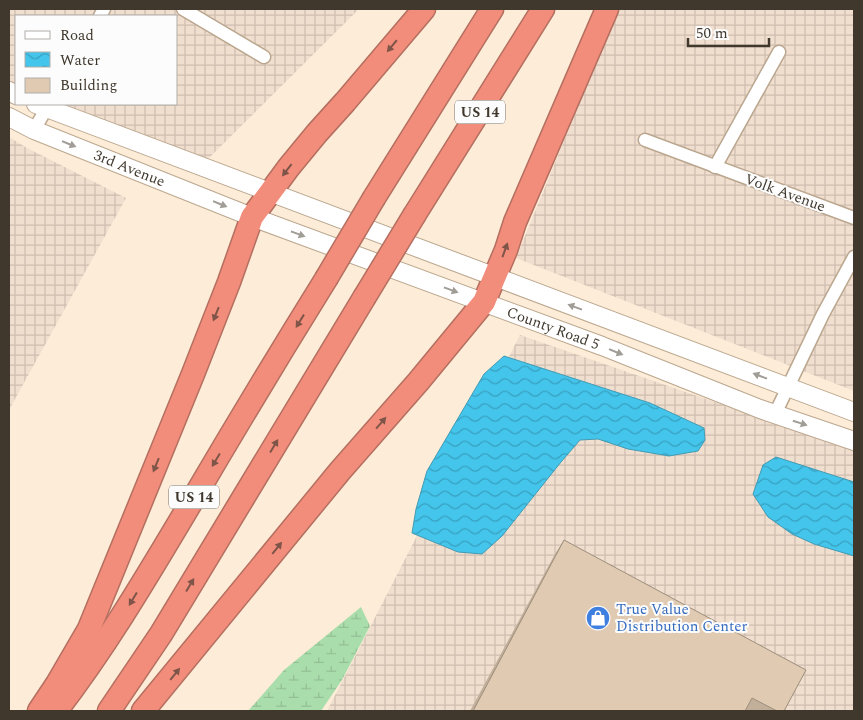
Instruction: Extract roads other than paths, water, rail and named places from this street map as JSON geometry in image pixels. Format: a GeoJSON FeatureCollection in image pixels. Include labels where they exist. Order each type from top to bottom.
{"type":"FeatureCollection","features":[{"type":"Feature","properties":{"kind":"highway"},"geometry":{"type":"LineString","coordinates":[[39,711],[89,629],[193,374],[252,217],[317,133],[424,9]]}},
{"type":"Feature","properties":{"kind":"highway","name":"US 14"},"geometry":{"type":"LineString","coordinates":[[56,711],[123,616],[374,198],[492,9]]}},
{"type":"Feature","properties":{"kind":"highway","name":"US 14"},"geometry":{"type":"LineString","coordinates":[[109,711],[161,634],[415,214],[543,9]]}},
{"type":"Feature","properties":{"kind":"highway"},"geometry":{"type":"LineString","coordinates":[[143,711],[340,471],[418,382],[484,302],[506,250],[515,222],[607,9]]}},
{"type":"Feature","properties":{"kind":"street"},"geometry":{"type":"LineString","coordinates":[[183,9],[264,57]]}},
{"type":"Feature","properties":{"kind":"street"},"geometry":{"type":"LineString","coordinates":[[715,167],[779,52]]}},
{"type":"Feature","properties":{"kind":"street"},"geometry":{"type":"LineString","coordinates":[[34,130],[44,105]]}},
{"type":"Feature","properties":{"kind":"street","name":"3rd Avenue"},"geometry":{"type":"LineString","coordinates":[[44,105],[270,192]]}},
{"type":"Feature","properties":{"kind":"street","name":"3rd Avenue"},"geometry":{"type":"LineString","coordinates":[[9,117],[34,130],[252,217]]}},
{"type":"Feature","properties":{"kind":"street","name":"Volk Avenue"},"geometry":{"type":"LineString","coordinates":[[645,140],[854,218]]}},
{"type":"Feature","properties":{"kind":"street","name":"County Road 5"},"geometry":{"type":"LineString","coordinates":[[270,192],[854,412]]}},
{"type":"Feature","properties":{"kind":"street","name":"County Road 5"},"geometry":{"type":"LineString","coordinates":[[252,217],[602,346],[776,414],[854,441]]}},
{"type":"Feature","properties":{"kind":"street"},"geometry":{"type":"LineString","coordinates":[[776,414],[787,387],[823,314],[854,257]]}},
{"type":"Feature","properties":{"kind":"water"},"geometry":{"type":"Polygon","coordinates":[[[504,356],[650,403],[704,428],[705,440],[698,451],[669,456],[628,449],[598,439],[580,440],[502,536],[482,554],[458,552],[412,533],[416,509],[427,471],[484,374],[504,356]]]}},
{"type":"Feature","properties":{"kind":"water"},"geometry":{"type":"Polygon","coordinates":[[[776,457],[854,482],[854,556],[814,544],[792,534],[768,517],[753,494],[763,465],[776,457]]]}},
{"type":"Feature","properties":{"kind":"place","name":"True Value Distribution Center"},"geometry":{"type":"Point","coordinates":[598,618]}}]}
